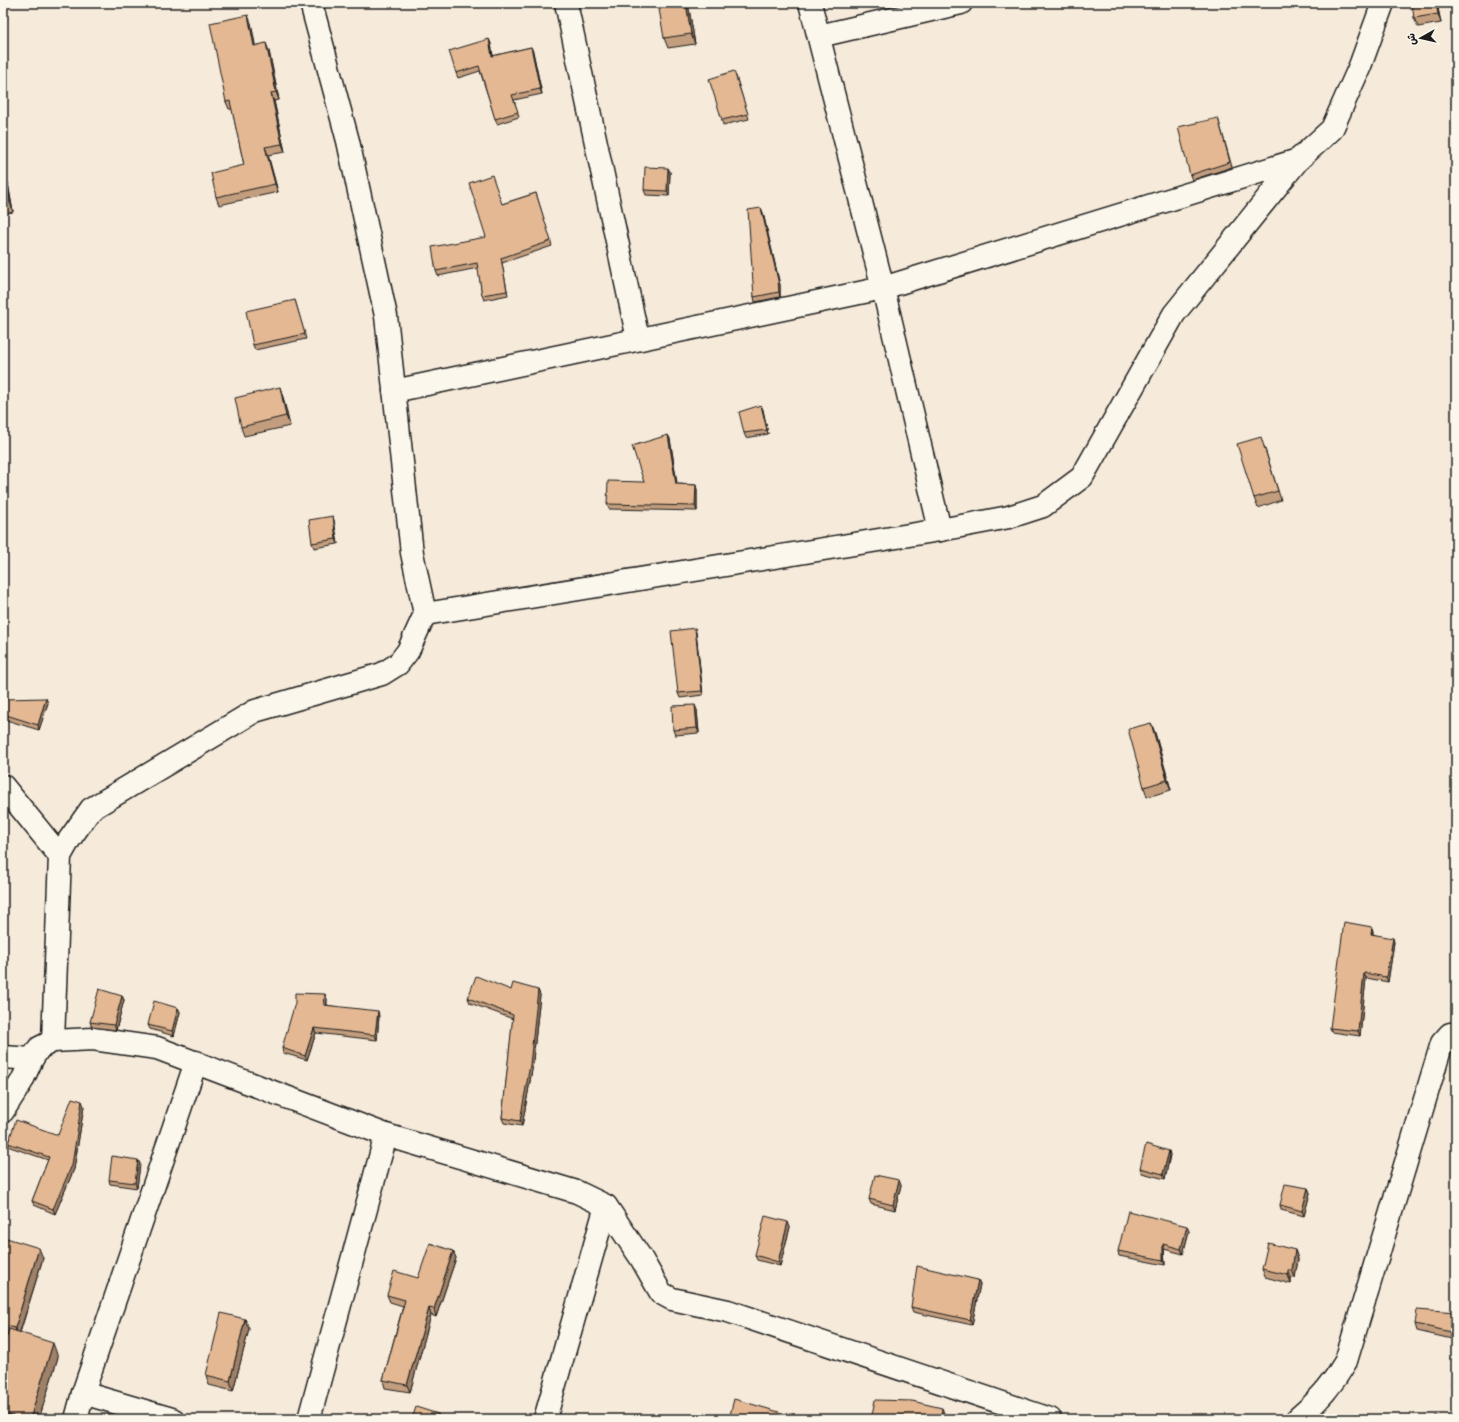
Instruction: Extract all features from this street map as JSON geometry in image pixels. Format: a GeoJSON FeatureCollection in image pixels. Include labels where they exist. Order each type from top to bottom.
{"type":"FeatureCollection","features":[{"type":"Feature","properties":{"kind":"street"},"geometry":{"type":"LineString","coordinates":[[53,1041],[60,856],[69,840],[91,809],[255,711],[382,674],[398,664],[408,651],[425,614],[412,553],[386,316],[348,141],[312,3]]}},
{"type":"Feature","properties":{"kind":"street"},"geometry":{"type":"LineString","coordinates":[[566,3],[638,339]]}},
{"type":"Feature","properties":{"kind":"street"},"geometry":{"type":"LineString","coordinates":[[810,3],[883,288],[940,530]]}},
{"type":"Feature","properties":{"kind":"street"},"geometry":{"type":"LineString","coordinates":[[819,36],[961,3]]}},
{"type":"Feature","properties":{"kind":"street"},"geometry":{"type":"LineString","coordinates":[[425,614],[940,530],[1009,517],[1043,506],[1082,477],[1174,314],[1298,160],[1332,129],[1360,66],[1383,3]]}},
{"type":"Feature","properties":{"kind":"street"},"geometry":{"type":"LineString","coordinates":[[394,391],[883,288],[1298,160]]}},
{"type":"Feature","properties":{"kind":"street"},"geometry":{"type":"LineString","coordinates":[[3,786],[60,856]]}},
{"type":"Feature","properties":{"kind":"street"},"geometry":{"type":"LineString","coordinates":[[1297,1419],[1312,1407],[1331,1386],[1346,1361],[1442,1043],[1450,1034],[1456,1033]]}},
{"type":"Feature","properties":{"kind":"street"},"geometry":{"type":"LineString","coordinates":[[3,1111],[22,1081],[39,1048],[53,1041],[92,1039],[149,1046],[196,1062],[386,1135],[577,1192],[606,1206],[641,1258],[661,1293],[672,1299],[728,1311],[1050,1419]]}},
{"type":"Feature","properties":{"kind":"street"},"geometry":{"type":"LineString","coordinates":[[3,1057],[32,1059]]}},
{"type":"Feature","properties":{"kind":"street"},"geometry":{"type":"LineString","coordinates":[[76,1419],[83,1393],[196,1062]]}},
{"type":"Feature","properties":{"kind":"street"},"geometry":{"type":"LineString","coordinates":[[309,1419],[386,1135]]}},
{"type":"Feature","properties":{"kind":"street"},"geometry":{"type":"LineString","coordinates":[[545,1419],[606,1206]]}},
{"type":"Feature","properties":{"kind":"street"},"geometry":{"type":"LineString","coordinates":[[83,1393],[172,1419]]}},
{"type":"Feature","properties":{"kind":"building"},"geometry":{"type":"Polygon","coordinates":[[[658,3],[686,3],[691,34],[664,38],[658,3]]]}},
{"type":"Feature","properties":{"kind":"building"},"geometry":{"type":"Polygon","coordinates":[[[1412,3],[1436,3],[1438,14],[1414,18],[1412,3]]]}},
{"type":"Feature","properties":{"kind":"building"},"geometry":{"type":"Polygon","coordinates":[[[248,15],[254,46],[266,43],[276,92],[271,93],[282,144],[265,147],[275,184],[216,197],[211,173],[244,165],[230,101],[226,102],[210,23],[248,15]]]}},
{"type":"Feature","properties":{"kind":"building"},"geometry":{"type":"Polygon","coordinates":[[[489,39],[492,56],[531,47],[540,89],[512,95],[518,112],[495,119],[479,66],[456,73],[449,51],[489,39]]]}},
{"type":"Feature","properties":{"kind":"building"},"geometry":{"type":"Polygon","coordinates":[[[734,71],[748,114],[722,120],[709,79],[734,71]]]}},
{"type":"Feature","properties":{"kind":"building"},"geometry":{"type":"Polygon","coordinates":[[[1218,118],[1230,162],[1190,175],[1178,127],[1218,118]]]}},
{"type":"Feature","properties":{"kind":"building"},"geometry":{"type":"Polygon","coordinates":[[[3,164],[10,202],[3,203],[3,164]]]}},
{"type":"Feature","properties":{"kind":"building"},"geometry":{"type":"Polygon","coordinates":[[[645,167],[668,168],[667,191],[644,190],[645,167]]]}},
{"type":"Feature","properties":{"kind":"building"},"geometry":{"type":"Polygon","coordinates":[[[492,175],[502,204],[536,193],[551,241],[501,258],[507,291],[482,295],[477,263],[436,271],[432,247],[486,237],[469,183],[492,175]]]}},
{"type":"Feature","properties":{"kind":"building"},"geometry":{"type":"Polygon","coordinates":[[[761,208],[778,280],[779,292],[754,297],[748,210],[761,208]]]}},
{"type":"Feature","properties":{"kind":"building"},"geometry":{"type":"Polygon","coordinates":[[[295,300],[305,334],[253,345],[246,311],[295,300]]]}},
{"type":"Feature","properties":{"kind":"building"},"geometry":{"type":"Polygon","coordinates":[[[280,387],[286,416],[241,427],[235,398],[280,387]]]}},
{"type":"Feature","properties":{"kind":"building"},"geometry":{"type":"Polygon","coordinates":[[[761,405],[767,430],[744,433],[739,412],[761,405]]]}},
{"type":"Feature","properties":{"kind":"building"},"geometry":{"type":"Polygon","coordinates":[[[668,435],[676,484],[696,485],[695,506],[607,504],[608,481],[644,482],[632,446],[668,435]]]}},
{"type":"Feature","properties":{"kind":"building"},"geometry":{"type":"Polygon","coordinates":[[[1261,437],[1278,491],[1254,498],[1237,444],[1261,437]]]}},
{"type":"Feature","properties":{"kind":"building"},"geometry":{"type":"Polygon","coordinates":[[[333,516],[336,539],[312,543],[309,520],[333,516]]]}},
{"type":"Feature","properties":{"kind":"building"},"geometry":{"type":"Polygon","coordinates":[[[695,628],[702,691],[678,693],[671,631],[695,628]]]}},
{"type":"Feature","properties":{"kind":"building"},"geometry":{"type":"Polygon","coordinates":[[[46,698],[38,725],[3,714],[3,699],[46,698]]]}},
{"type":"Feature","properties":{"kind":"building"},"geometry":{"type":"Polygon","coordinates":[[[695,705],[697,728],[673,730],[672,706],[695,705]]]}},
{"type":"Feature","properties":{"kind":"building"},"geometry":{"type":"Polygon","coordinates":[[[1151,723],[1167,780],[1144,787],[1128,729],[1151,723]]]}},
{"type":"Feature","properties":{"kind":"building"},"geometry":{"type":"Polygon","coordinates":[[[1344,922],[1372,927],[1371,934],[1393,938],[1386,977],[1364,973],[1358,1031],[1330,1028],[1344,922]]]}},
{"type":"Feature","properties":{"kind":"building"},"geometry":{"type":"Polygon","coordinates":[[[476,976],[511,990],[513,983],[538,990],[530,1065],[520,1121],[502,1118],[513,1015],[468,998],[476,976]]]}},
{"type":"Feature","properties":{"kind":"building"},"geometry":{"type":"Polygon","coordinates":[[[99,989],[122,996],[114,1025],[90,1022],[99,989]]]}},
{"type":"Feature","properties":{"kind":"building"},"geometry":{"type":"Polygon","coordinates":[[[295,993],[325,994],[324,1005],[378,1011],[375,1035],[314,1028],[305,1056],[282,1048],[295,1003],[295,993]]]}},
{"type":"Feature","properties":{"kind":"building"},"geometry":{"type":"Polygon","coordinates":[[[154,1001],[178,1008],[172,1031],[148,1025],[154,1001]]]}},
{"type":"Feature","properties":{"kind":"building"},"geometry":{"type":"Polygon","coordinates":[[[72,1098],[82,1101],[72,1165],[53,1209],[32,1201],[49,1157],[8,1143],[16,1120],[58,1135],[72,1098]]]}},
{"type":"Feature","properties":{"kind":"building"},"geometry":{"type":"Polygon","coordinates":[[[1146,1144],[1169,1151],[1163,1174],[1140,1168],[1146,1144]]]}},
{"type":"Feature","properties":{"kind":"building"},"geometry":{"type":"Polygon","coordinates":[[[112,1156],[138,1160],[135,1183],[109,1180],[112,1156]]]}},
{"type":"Feature","properties":{"kind":"building"},"geometry":{"type":"Polygon","coordinates":[[[875,1175],[899,1180],[893,1205],[869,1199],[875,1175]]]}},
{"type":"Feature","properties":{"kind":"building"},"geometry":{"type":"Polygon","coordinates":[[[1285,1184],[1308,1188],[1302,1211],[1280,1205],[1285,1184]]]}},
{"type":"Feature","properties":{"kind":"building"},"geometry":{"type":"Polygon","coordinates":[[[1128,1211],[1187,1226],[1181,1249],[1163,1244],[1163,1260],[1118,1251],[1128,1211]]]}},
{"type":"Feature","properties":{"kind":"building"},"geometry":{"type":"Polygon","coordinates":[[[765,1216],[788,1222],[778,1262],[755,1255],[765,1216]]]}},
{"type":"Feature","properties":{"kind":"building"},"geometry":{"type":"Polygon","coordinates":[[[3,1237],[39,1248],[15,1328],[3,1325],[3,1237]]]}},
{"type":"Feature","properties":{"kind":"building"},"geometry":{"type":"Polygon","coordinates":[[[430,1243],[453,1251],[434,1309],[429,1308],[407,1385],[383,1380],[405,1300],[387,1295],[394,1271],[418,1278],[430,1243]]]}},
{"type":"Feature","properties":{"kind":"building"},"geometry":{"type":"Polygon","coordinates":[[[1268,1243],[1295,1250],[1292,1270],[1288,1270],[1288,1275],[1262,1269],[1268,1243]]]}},
{"type":"Feature","properties":{"kind":"building"},"geometry":{"type":"Polygon","coordinates":[[[917,1266],[978,1280],[970,1320],[911,1307],[917,1266]]]}},
{"type":"Feature","properties":{"kind":"building"},"geometry":{"type":"Polygon","coordinates":[[[1417,1309],[1456,1312],[1456,1333],[1415,1324],[1417,1309]]]}},
{"type":"Feature","properties":{"kind":"building"},"geometry":{"type":"Polygon","coordinates":[[[221,1313],[245,1319],[230,1381],[206,1375],[221,1313]]]}},
{"type":"Feature","properties":{"kind":"building"},"geometry":{"type":"Polygon","coordinates":[[[9,1329],[53,1343],[30,1419],[23,1419],[3,1413],[3,1349],[9,1329]]]}},
{"type":"Feature","properties":{"kind":"building"},"geometry":{"type":"Polygon","coordinates":[[[1456,1357],[1456,1384],[1451,1383],[1456,1357]]]}},
{"type":"Feature","properties":{"kind":"building"},"geometry":{"type":"Polygon","coordinates":[[[734,1399],[803,1419],[729,1419],[734,1399]]]}},
{"type":"Feature","properties":{"kind":"building"},"geometry":{"type":"Polygon","coordinates":[[[875,1400],[912,1401],[942,1408],[941,1419],[871,1419],[875,1400]]]}},
{"type":"Feature","properties":{"kind":"building"},"geometry":{"type":"Polygon","coordinates":[[[416,1407],[438,1414],[437,1419],[412,1419],[416,1407]]]}},
{"type":"Feature","properties":{"kind":"building"},"geometry":{"type":"Polygon","coordinates":[[[1435,1416],[1446,1419],[1435,1419],[1435,1416]]]}}]}
